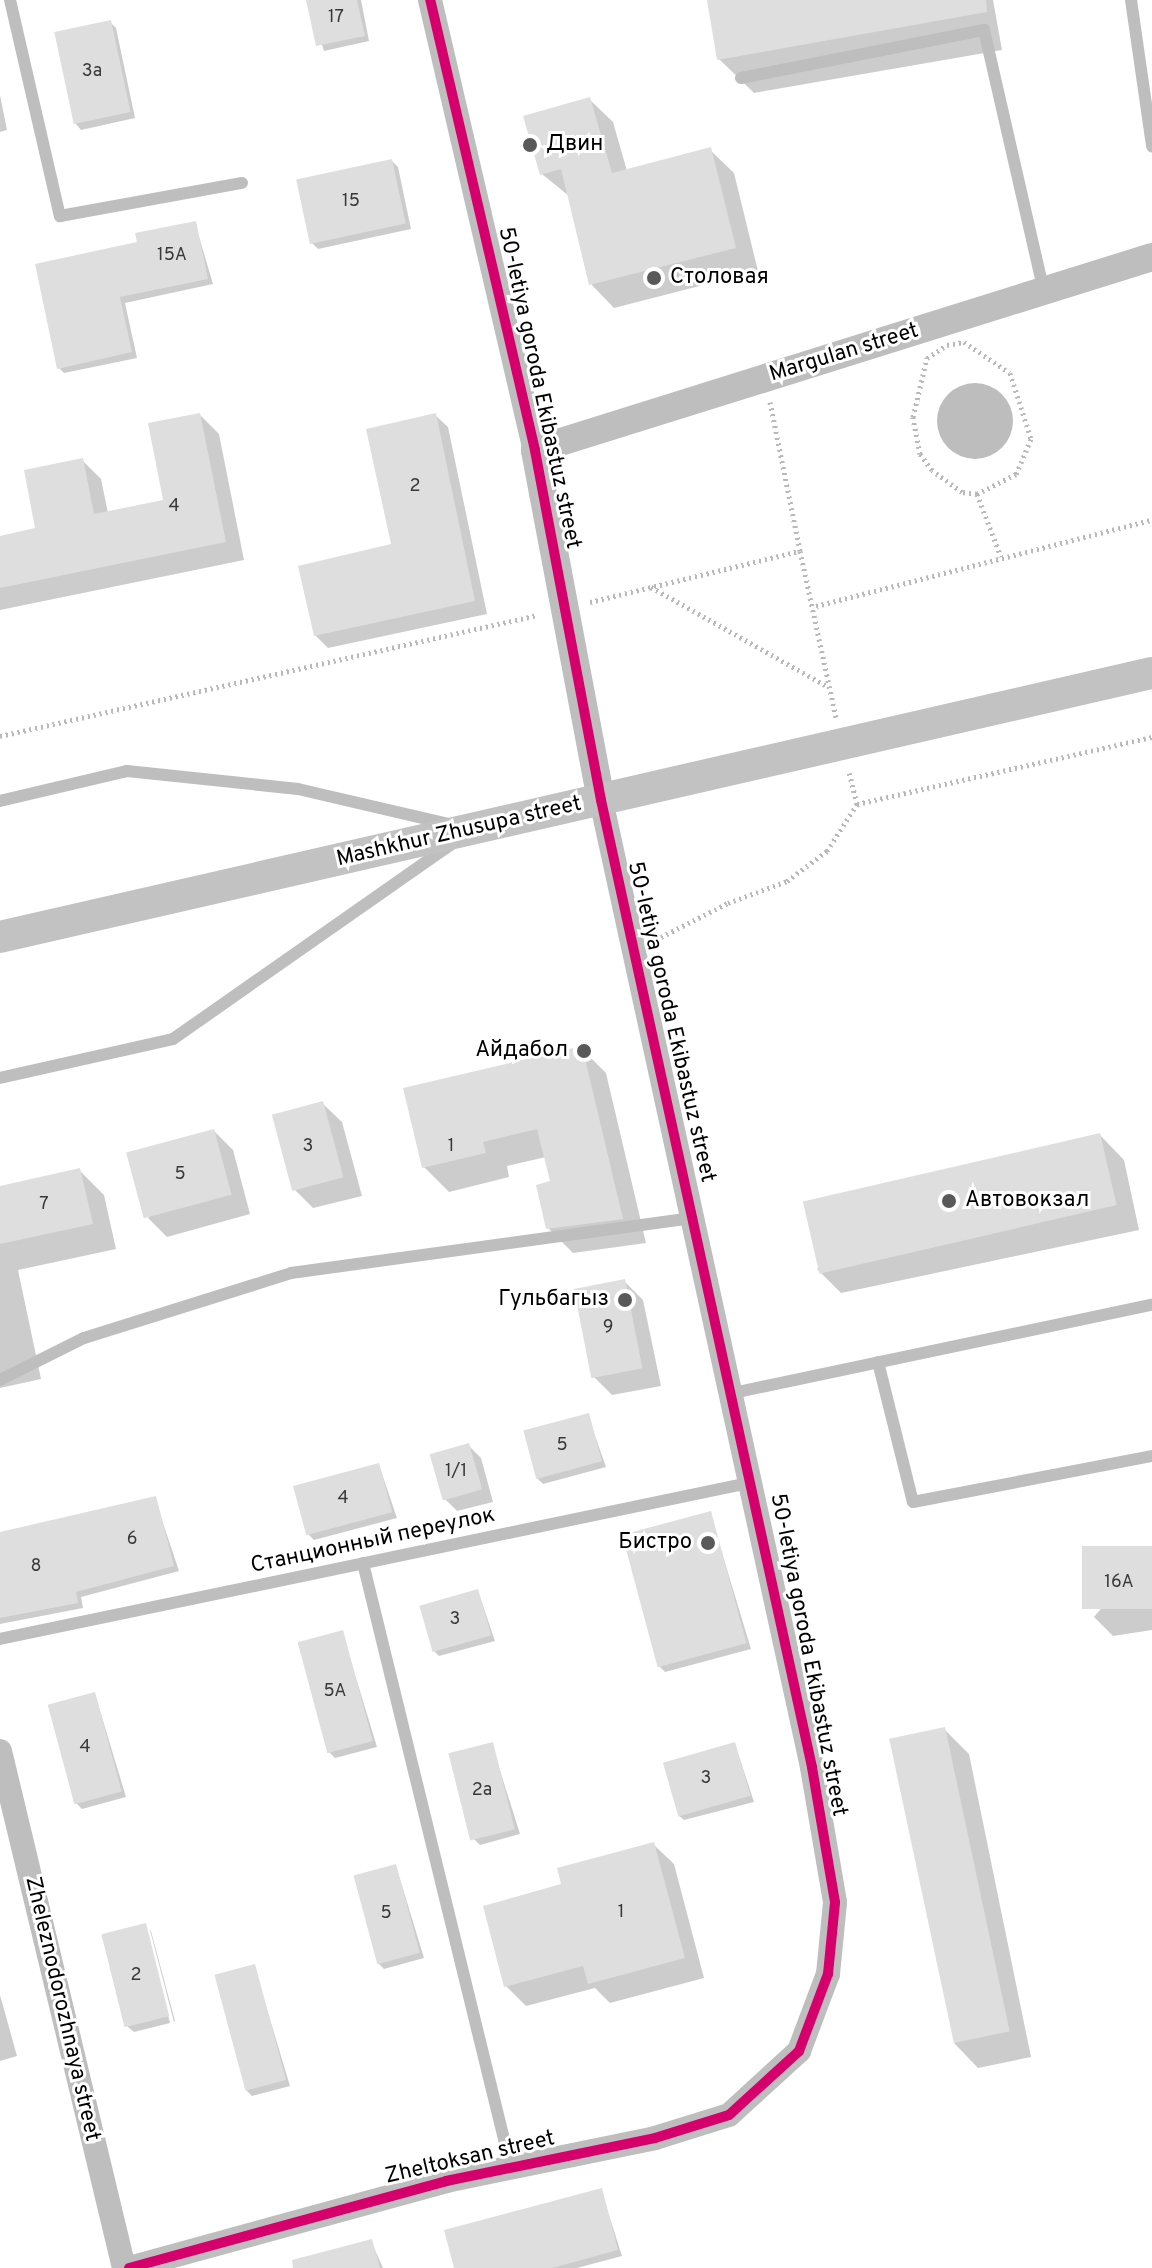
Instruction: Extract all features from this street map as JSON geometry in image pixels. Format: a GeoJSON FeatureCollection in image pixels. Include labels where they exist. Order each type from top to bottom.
{"type":"FeatureCollection","features":[{"type":"Feature","properties":{"kind":"main road","name":"Mashkhur Zhusupa street"},"geometry":{"type":"LineString","coordinates":[[0,937],[1152,673]]}},
{"type":"Feature","properties":{"kind":"street","name":"50-letiya goroda Ekibastuz street"},"geometry":{"type":"LineString","coordinates":[[430,0],[535,450],[601,800],[753,1482],[835,1902],[828,1974],[799,2051]]}},
{"type":"Feature","properties":{"kind":"street","name":"Margulan street"},"geometry":{"type":"LineString","coordinates":[[535,450],[1152,257]]}},
{"type":"Feature","properties":{"kind":"street","name":"Zheleznodorozhnaya street"},"geometry":{"type":"LineString","coordinates":[[0,1751],[126,2268]]}},
{"type":"Feature","properties":{"kind":"street","name":"Zheltoksan street"},"geometry":{"type":"LineString","coordinates":[[126,2268],[511,2168],[655,2138],[729,2115],[799,2051]]}},
{"type":"Feature","properties":{"kind":"lane"},"geometry":{"type":"LineString","coordinates":[[10,0],[60,216],[242,183]]}},
{"type":"Feature","properties":{"kind":"lane"},"geometry":{"type":"LineString","coordinates":[[1131,0],[1152,146]]}},
{"type":"Feature","properties":{"kind":"lane"},"geometry":{"type":"LineString","coordinates":[[741,78],[984,30],[1044,291]]}},
{"type":"Feature","properties":{"kind":"lane"},"geometry":{"type":"LineString","coordinates":[[0,801],[127,771],[298,789],[471,829]]}},
{"type":"Feature","properties":{"kind":"lane"},"geometry":{"type":"LineString","coordinates":[[0,1078],[173,1039],[388,894],[471,829]]}},
{"type":"Feature","properties":{"kind":"lane"},"geometry":{"type":"LineString","coordinates":[[0,1380],[84,1338],[291,1273],[694,1218]]}},
{"type":"Feature","properties":{"kind":"lane"},"geometry":{"type":"LineString","coordinates":[[733,1393],[1152,1305]]}},
{"type":"Feature","properties":{"kind":"lane"},"geometry":{"type":"LineString","coordinates":[[878,1362],[913,1502],[1152,1456]]}},
{"type":"Feature","properties":{"kind":"lane","name":"Станционный переулок"},"geometry":{"type":"LineString","coordinates":[[0,1639],[753,1482]]}},
{"type":"Feature","properties":{"kind":"lane"},"geometry":{"type":"LineString","coordinates":[[363,1563],[511,2168]]}},
{"type":"Feature","properties":{"kind":"path"},"geometry":{"type":"LineString","coordinates":[[964,342],[1010,373],[1031,439],[1016,474],[977,494],[962,492],[932,470],[920,454],[913,417],[927,358],[947,345],[964,342]]}},
{"type":"Feature","properties":{"kind":"path"},"geometry":{"type":"LineString","coordinates":[[649,586],[828,687],[816,606],[800,551],[765,378]]}},
{"type":"Feature","properties":{"kind":"path"},"geometry":{"type":"LineString","coordinates":[[977,494],[1001,557]]}},
{"type":"Feature","properties":{"kind":"path"},"geometry":{"type":"LineString","coordinates":[[816,606],[1152,520]]}},
{"type":"Feature","properties":{"kind":"path"},"geometry":{"type":"LineString","coordinates":[[0,736],[565,608],[800,551]]}},
{"type":"Feature","properties":{"kind":"path"},"geometry":{"type":"LineString","coordinates":[[642,986],[661,937],[787,881],[827,851],[857,804],[1152,737]]}},
{"type":"Feature","properties":{"kind":"shaded area"},"geometry":{"type":"Polygon","coordinates":[[[968,383],[982,383],[996,389],[1007,400],[1013,421],[1010,436],[1002,448],[982,459],[968,459],[954,453],[943,442],[937,428],[937,414],[943,400],[954,389],[968,383]]]}},
{"type":"Feature","properties":{"kind":"building"},"geometry":{"type":"Polygon","coordinates":[[[306,0],[357,0],[365,36],[316,46],[306,0]]]}},
{"type":"Feature","properties":{"kind":"building"},"geometry":{"type":"Polygon","coordinates":[[[707,0],[986,0],[987,12],[717,60],[707,0]]]}},
{"type":"Feature","properties":{"kind":"building"},"geometry":{"type":"Polygon","coordinates":[[[111,20],[131,112],[74,124],[54,32],[111,20]]]}},
{"type":"Feature","properties":{"kind":"building"},"geometry":{"type":"Polygon","coordinates":[[[590,97],[612,173],[711,147],[736,248],[589,285],[561,169],[540,175],[523,116],[590,97]]]}},
{"type":"Feature","properties":{"kind":"building"},"geometry":{"type":"Polygon","coordinates":[[[392,159],[406,224],[310,244],[296,179],[392,159]]]}},
{"type":"Feature","properties":{"kind":"building"},"geometry":{"type":"Polygon","coordinates":[[[196,221],[208,279],[120,297],[132,352],[57,369],[35,264],[137,242],[135,233],[196,221]]]}},
{"type":"Feature","properties":{"kind":"building"},"geometry":{"type":"Polygon","coordinates":[[[200,413],[226,542],[0,588],[0,536],[35,528],[24,470],[83,458],[94,514],[163,500],[148,423],[200,413]]]}},
{"type":"Feature","properties":{"kind":"building"},"geometry":{"type":"Polygon","coordinates":[[[436,413],[475,601],[314,636],[298,566],[391,544],[366,429],[436,413]]]}},
{"type":"Feature","properties":{"kind":"building"},"geometry":{"type":"Polygon","coordinates":[[[582,1046],[623,1219],[546,1229],[536,1185],[550,1181],[537,1129],[483,1142],[486,1153],[422,1168],[403,1088],[582,1046]]]}},
{"type":"Feature","properties":{"kind":"building"},"geometry":{"type":"Polygon","coordinates":[[[323,1101],[343,1177],[292,1191],[272,1115],[323,1101]]]}},
{"type":"Feature","properties":{"kind":"building"},"geometry":{"type":"Polygon","coordinates":[[[214,1129],[232,1195],[144,1218],[126,1153],[214,1129]]]}},
{"type":"Feature","properties":{"kind":"building"},"geometry":{"type":"Polygon","coordinates":[[[1100,1133],[1117,1205],[819,1274],[803,1202],[1100,1133]]]}},
{"type":"Feature","properties":{"kind":"building"},"geometry":{"type":"Polygon","coordinates":[[[80,1168],[93,1224],[0,1244],[0,1186],[80,1168]]]}},
{"type":"Feature","properties":{"kind":"building"},"geometry":{"type":"Polygon","coordinates":[[[625,1279],[642,1368],[591,1378],[574,1289],[625,1279]]]}},
{"type":"Feature","properties":{"kind":"building"},"geometry":{"type":"Polygon","coordinates":[[[589,1413],[602,1461],[536,1479],[523,1431],[589,1413]]]}},
{"type":"Feature","properties":{"kind":"building"},"geometry":{"type":"Polygon","coordinates":[[[469,1443],[482,1489],[443,1500],[430,1454],[469,1443]]]}},
{"type":"Feature","properties":{"kind":"building"},"geometry":{"type":"Polygon","coordinates":[[[379,1463],[392,1512],[306,1535],[293,1486],[379,1463]]]}},
{"type":"Feature","properties":{"kind":"building"},"geometry":{"type":"Polygon","coordinates":[[[156,1496],[174,1566],[76,1592],[78,1603],[0,1618],[0,1532],[156,1496]]]}},
{"type":"Feature","properties":{"kind":"building"},"geometry":{"type":"Polygon","coordinates":[[[711,1511],[746,1643],[658,1667],[622,1535],[711,1511]]]}},
{"type":"Feature","properties":{"kind":"building"},"geometry":{"type":"Polygon","coordinates":[[[1082,1546],[1152,1546],[1152,1609],[1082,1609],[1082,1546]]]}},
{"type":"Feature","properties":{"kind":"building"},"geometry":{"type":"Polygon","coordinates":[[[478,1589],[491,1635],[433,1652],[419,1606],[478,1589]]]}},
{"type":"Feature","properties":{"kind":"building"},"geometry":{"type":"Polygon","coordinates":[[[343,1630],[373,1741],[327,1753],[298,1642],[343,1630]]]}},
{"type":"Feature","properties":{"kind":"building"},"geometry":{"type":"Polygon","coordinates":[[[95,1692],[122,1791],[74,1804],[48,1705],[95,1692]]]}},
{"type":"Feature","properties":{"kind":"building"},"geometry":{"type":"Polygon","coordinates":[[[945,1727],[1010,2031],[954,2043],[889,1739],[945,1727]]]}},
{"type":"Feature","properties":{"kind":"building"},"geometry":{"type":"Polygon","coordinates":[[[493,1742],[515,1829],[470,1840],[448,1753],[493,1742]]]}},
{"type":"Feature","properties":{"kind":"building"},"geometry":{"type":"Polygon","coordinates":[[[735,1742],[750,1796],[678,1817],[663,1763],[735,1742]]]}},
{"type":"Feature","properties":{"kind":"building"},"geometry":{"type":"Polygon","coordinates":[[[654,1842],[685,1958],[588,1984],[583,1966],[504,1987],[483,1906],[561,1884],[557,1868],[654,1842]]]}},
{"type":"Feature","properties":{"kind":"building"},"geometry":{"type":"Polygon","coordinates":[[[396,1864],[420,1953],[377,1964],[353,1875],[396,1864]]]}},
{"type":"Feature","properties":{"kind":"building"},"geometry":{"type":"Polygon","coordinates":[[[146,1923],[169,2016],[125,2027],[101,1934],[146,1923]]]}},
{"type":"Feature","properties":{"kind":"building"},"geometry":{"type":"Polygon","coordinates":[[[255,1964],[286,2080],[245,2091],[214,1975],[255,1964]]]}},
{"type":"Feature","properties":{"kind":"building"},"geometry":{"type":"Polygon","coordinates":[[[602,2188],[618,2250],[552,2268],[454,2268],[444,2230],[602,2188]]]}},
{"type":"Feature","properties":{"kind":"building"},"geometry":{"type":"Polygon","coordinates":[[[372,2239],[380,2268],[293,2268],[292,2260],[372,2239]]]}},
{"type":"Feature","properties":{"kind":"cycle path"},"geometry":{"type":"LineString","coordinates":[[129,2268],[446,2181],[655,2138],[729,2115],[799,2051],[828,1974],[835,1902],[812,1767],[601,800],[535,450],[430,0]]}},
{"type":"Feature","properties":{"kind":"place","name":"Двин"},"geometry":{"type":"Point","coordinates":[530,145]}},
{"type":"Feature","properties":{"kind":"place","name":"Столовая"},"geometry":{"type":"Point","coordinates":[654,278]}},
{"type":"Feature","properties":{"kind":"place","name":"Айдабол"},"geometry":{"type":"Point","coordinates":[584,1051]}},
{"type":"Feature","properties":{"kind":"place","name":"Автовокзал"},"geometry":{"type":"Point","coordinates":[949,1201]}},
{"type":"Feature","properties":{"kind":"place","name":"Гульбагыз"},"geometry":{"type":"Point","coordinates":[625,1300]}},
{"type":"Feature","properties":{"kind":"place","name":"Бистро"},"geometry":{"type":"Point","coordinates":[708,1543]}}]}
